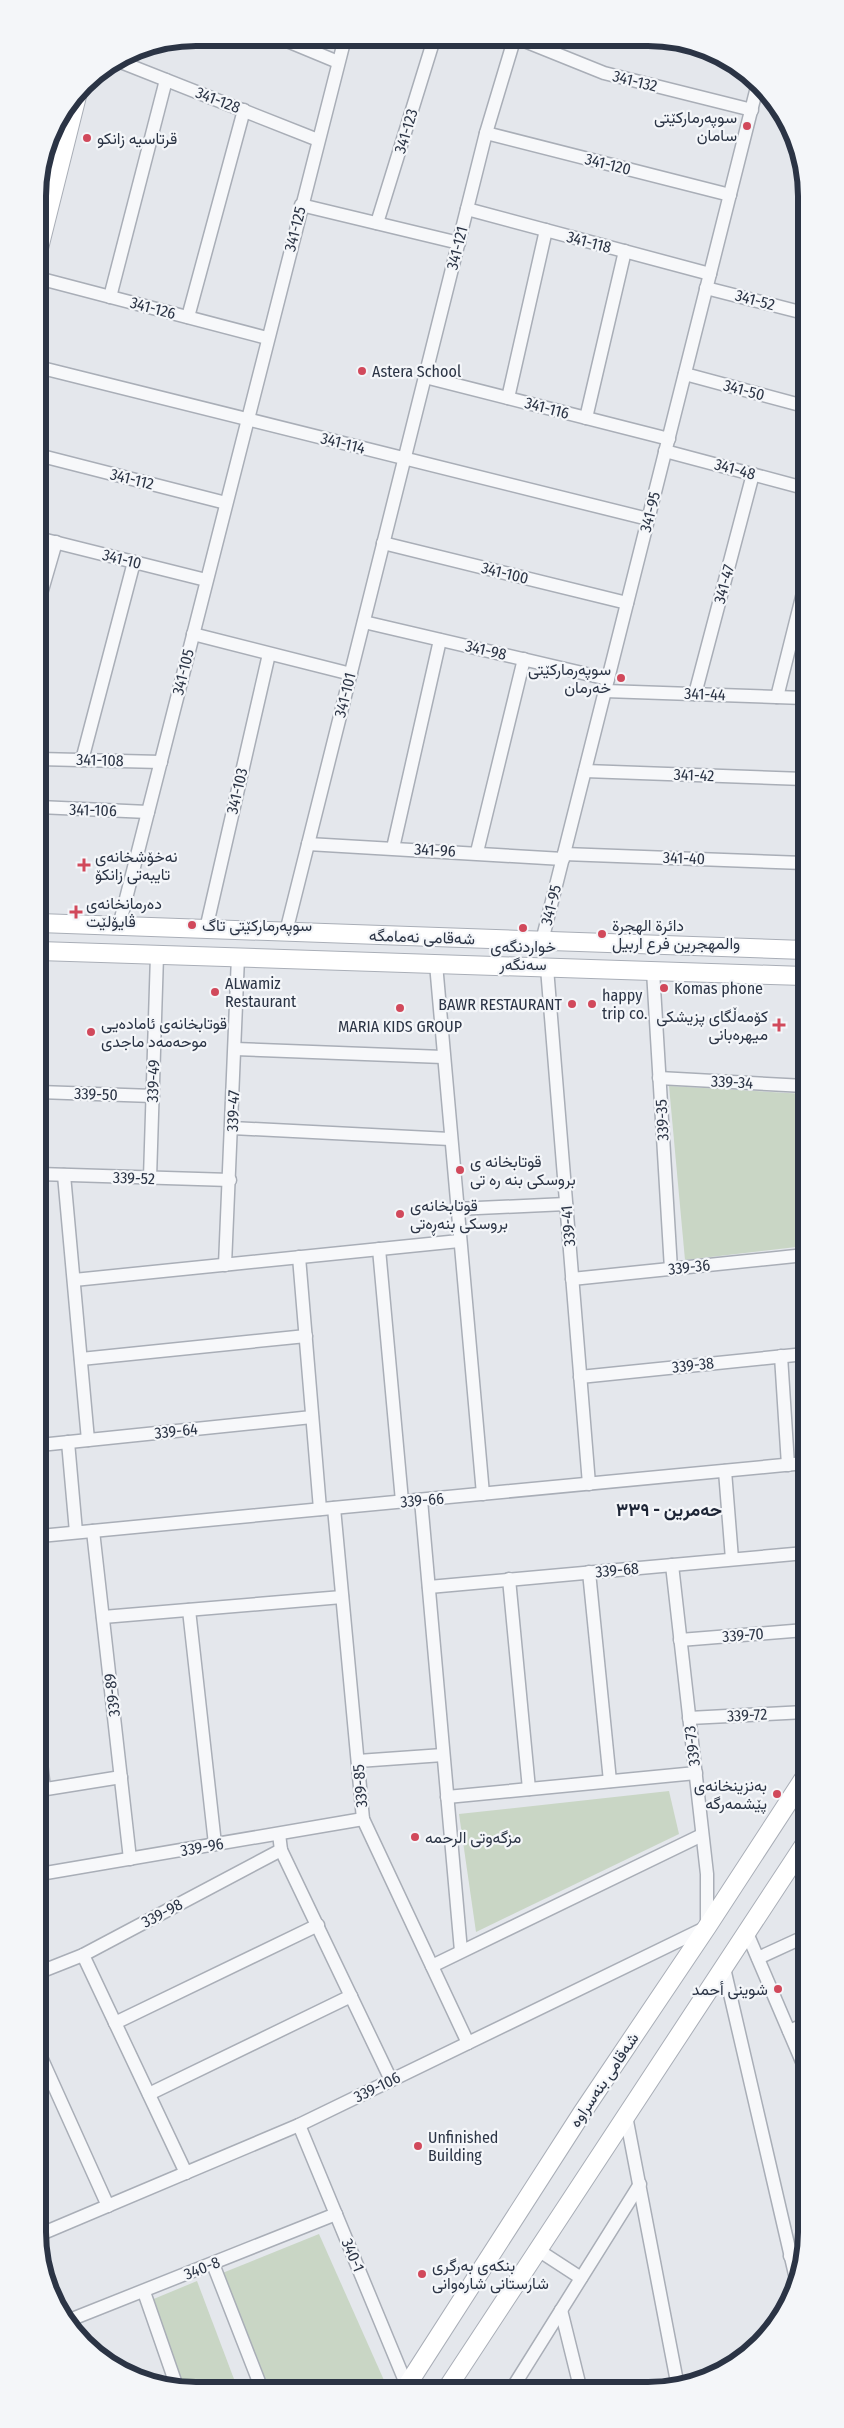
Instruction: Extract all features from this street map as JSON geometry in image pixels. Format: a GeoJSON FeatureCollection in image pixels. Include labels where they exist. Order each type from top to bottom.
{"type":"FeatureCollection","features":[{"type":"Feature","properties":{"kind":"main road"},"geometry":{"type":"LineString","coordinates":[[47,203],[72,112]]}},
{"type":"Feature","properties":{"kind":"main road","name":"شەقامی نەمامگە"},"geometry":{"type":"LineString","coordinates":[[47,923],[614,944],[798,945]]}},
{"type":"Feature","properties":{"kind":"main road"},"geometry":{"type":"LineString","coordinates":[[361,961],[362,934]]}},
{"type":"Feature","properties":{"kind":"main road"},"geometry":{"type":"LineString","coordinates":[[612,970],[614,944]]}},
{"type":"Feature","properties":{"kind":"main road","name":"شەقامی نەمامگە"},"geometry":{"type":"LineString","coordinates":[[47,951],[798,976]]}},
{"type":"Feature","properties":{"kind":"main road","name":"شەقامی بنەسراوە"},"geometry":{"type":"LineString","coordinates":[[410,2382],[582,2113],[708,1927],[797,1789]]}},
{"type":"Feature","properties":{"kind":"main road"},"geometry":{"type":"LineString","coordinates":[[451,2382],[797,1856]]}},
{"type":"Feature","properties":{"kind":"street","name":"341-123"},"geometry":{"type":"LineString","coordinates":[[378,223],[432,46]]}},
{"type":"Feature","properties":{"kind":"street","name":"341-121"},"geometry":{"type":"LineString","coordinates":[[405,458],[486,133],[512,46]]}},
{"type":"Feature","properties":{"kind":"street","name":"341-132"},"geometry":{"type":"LineString","coordinates":[[548,46],[604,73],[752,110]]}},
{"type":"Feature","properties":{"kind":"street"},"geometry":{"type":"LineString","coordinates":[[301,47],[338,62]]}},
{"type":"Feature","properties":{"kind":"street","name":"341-125"},"geometry":{"type":"LineString","coordinates":[[247,419],[342,47]]}},
{"type":"Feature","properties":{"kind":"street","name":"341-128"},"geometry":{"type":"LineString","coordinates":[[126,64],[318,140]]}},
{"type":"Feature","properties":{"kind":"street"},"geometry":{"type":"LineString","coordinates":[[110,297],[166,80]]}},
{"type":"Feature","properties":{"kind":"street","name":"341-95"},"geometry":{"type":"LineString","coordinates":[[542,941],[756,92]]}},
{"type":"Feature","properties":{"kind":"street"},"geometry":{"type":"LineString","coordinates":[[188,317],[244,110]]}},
{"type":"Feature","properties":{"kind":"street","name":"341-120"},"geometry":{"type":"LineString","coordinates":[[486,133],[730,195]]}},
{"type":"Feature","properties":{"kind":"street"},"geometry":{"type":"LineString","coordinates":[[301,205],[459,243]]}},
{"type":"Feature","properties":{"kind":"street","name":"341-118"},"geometry":{"type":"LineString","coordinates":[[467,209],[710,274]]}},
{"type":"Feature","properties":{"kind":"street"},"geometry":{"type":"LineString","coordinates":[[508,398],[546,230]]}},
{"type":"Feature","properties":{"kind":"street"},"geometry":{"type":"LineString","coordinates":[[586,418],[625,251]]}},
{"type":"Feature","properties":{"kind":"street","name":"341-126"},"geometry":{"type":"LineString","coordinates":[[47,280],[268,338]]}},
{"type":"Feature","properties":{"kind":"street","name":"341-52"},"geometry":{"type":"LineString","coordinates":[[706,288],[798,311]]}},
{"type":"Feature","properties":{"kind":"street","name":"341-114"},"geometry":{"type":"LineString","coordinates":[[47,369],[648,519]]}},
{"type":"Feature","properties":{"kind":"street","name":"341-50"},"geometry":{"type":"LineString","coordinates":[[685,374],[798,404]]}},
{"type":"Feature","properties":{"kind":"street","name":"341-116"},"geometry":{"type":"LineString","coordinates":[[425,377],[586,418],[667,445]]}},
{"type":"Feature","properties":{"kind":"street","name":"341-105"},"geometry":{"type":"LineString","coordinates":[[119,926],[247,419]]}},
{"type":"Feature","properties":{"kind":"street","name":"341-48"},"geometry":{"type":"LineString","coordinates":[[667,445],[752,474],[798,486]]}},
{"type":"Feature","properties":{"kind":"street","name":"341-112"},"geometry":{"type":"LineString","coordinates":[[47,457],[226,503]]}},
{"type":"Feature","properties":{"kind":"street","name":"341-101"},"geometry":{"type":"LineString","coordinates":[[286,932],[405,458]]}},
{"type":"Feature","properties":{"kind":"street","name":"341-47"},"geometry":{"type":"LineString","coordinates":[[695,694],[752,474]]}},
{"type":"Feature","properties":{"kind":"street","name":"341-10"},"geometry":{"type":"LineString","coordinates":[[47,540],[206,580]]}},
{"type":"Feature","properties":{"kind":"street"},"geometry":{"type":"LineString","coordinates":[[47,574],[56,542]]}},
{"type":"Feature","properties":{"kind":"street","name":"341-100"},"geometry":{"type":"LineString","coordinates":[[383,543],[627,603]]}},
{"type":"Feature","properties":{"kind":"street"},"geometry":{"type":"LineString","coordinates":[[82,760],[134,562]]}},
{"type":"Feature","properties":{"kind":"street"},"geometry":{"type":"LineString","coordinates":[[777,697],[798,614]]}},
{"type":"Feature","properties":{"kind":"street","name":"341-98"},"geometry":{"type":"LineString","coordinates":[[364,622],[524,659],[607,685]]}},
{"type":"Feature","properties":{"kind":"street"},"geometry":{"type":"LineString","coordinates":[[193,634],[351,674]]}},
{"type":"Feature","properties":{"kind":"street"},"geometry":{"type":"LineString","coordinates":[[392,848],[440,640]]}},
{"type":"Feature","properties":{"kind":"street","name":"341-103"},"geometry":{"type":"LineString","coordinates":[[206,929],[269,654]]}},
{"type":"Feature","properties":{"kind":"street"},"geometry":{"type":"LineString","coordinates":[[477,852],[524,659]]}},
{"type":"Feature","properties":{"kind":"street","name":"341-44"},"geometry":{"type":"LineString","coordinates":[[607,685],[695,694],[798,698]]}},
{"type":"Feature","properties":{"kind":"street","name":"341-108"},"geometry":{"type":"LineString","coordinates":[[47,759],[161,762]]}},
{"type":"Feature","properties":{"kind":"street","name":"341-42"},"geometry":{"type":"LineString","coordinates":[[585,771],[798,779]]}},
{"type":"Feature","properties":{"kind":"street","name":"341-106"},"geometry":{"type":"LineString","coordinates":[[47,807],[148,812]]}},
{"type":"Feature","properties":{"kind":"street","name":"341-96"},"geometry":{"type":"LineString","coordinates":[[308,844],[563,856]]}},
{"type":"Feature","properties":{"kind":"street","name":"341-40"},"geometry":{"type":"LineString","coordinates":[[563,856],[798,863]]}},
{"type":"Feature","properties":{"kind":"street","name":"339-49"},"geometry":{"type":"LineString","coordinates":[[150,1178],[157,955]]}},
{"type":"Feature","properties":{"kind":"street","name":"339-47"},"geometry":{"type":"LineString","coordinates":[[225,1264],[238,957]]}},
{"type":"Feature","properties":{"kind":"street"},"geometry":{"type":"LineString","coordinates":[[436,964],[456,1209],[483,1494]]}},
{"type":"Feature","properties":{"kind":"street","name":"339-41"},"geometry":{"type":"LineString","coordinates":[[547,968],[589,1484]]}},
{"type":"Feature","properties":{"kind":"street","name":"339-35"},"geometry":{"type":"LineString","coordinates":[[653,971],[671,1269]]}},
{"type":"Feature","properties":{"kind":"street"},"geometry":{"type":"LineString","coordinates":[[235,1048],[443,1057]]}},
{"type":"Feature","properties":{"kind":"street","name":"339-34"},"geometry":{"type":"LineString","coordinates":[[659,1078],[798,1086]]}},
{"type":"Feature","properties":{"kind":"street","name":"339-50"},"geometry":{"type":"LineString","coordinates":[[47,1092],[153,1096]]}},
{"type":"Feature","properties":{"kind":"street"},"geometry":{"type":"LineString","coordinates":[[232,1128],[450,1139]]}},
{"type":"Feature","properties":{"kind":"street","name":"339-52"},"geometry":{"type":"LineString","coordinates":[[47,1174],[230,1180]]}},
{"type":"Feature","properties":{"kind":"street"},"geometry":{"type":"LineString","coordinates":[[64,1175],[88,1440]]}},
{"type":"Feature","properties":{"kind":"street"},"geometry":{"type":"LineString","coordinates":[[456,1209],[566,1204]]}},
{"type":"Feature","properties":{"kind":"street"},"geometry":{"type":"LineString","coordinates":[[74,1280],[459,1241]]}},
{"type":"Feature","properties":{"kind":"street"},"geometry":{"type":"LineString","coordinates":[[378,1249],[402,1502]]}},
{"type":"Feature","properties":{"kind":"street","name":"339-36"},"geometry":{"type":"LineString","coordinates":[[572,1279],[797,1256]]}},
{"type":"Feature","properties":{"kind":"street"},"geometry":{"type":"LineString","coordinates":[[299,1257],[320,1509]]}},
{"type":"Feature","properties":{"kind":"street"},"geometry":{"type":"LineString","coordinates":[[81,1360],[306,1336]]}},
{"type":"Feature","properties":{"kind":"street","name":"339-38"},"geometry":{"type":"LineString","coordinates":[[580,1377],[797,1355]]}},
{"type":"Feature","properties":{"kind":"street"},"geometry":{"type":"LineString","coordinates":[[781,1356],[788,1465]]}},
{"type":"Feature","properties":{"kind":"street","name":"339-64"},"geometry":{"type":"LineString","coordinates":[[46,1444],[312,1417]]}},
{"type":"Feature","properties":{"kind":"street"},"geometry":{"type":"LineString","coordinates":[[68,1442],[76,1532]]}},
{"type":"Feature","properties":{"kind":"street","name":"339-66"},"geometry":{"type":"LineString","coordinates":[[46,1535],[797,1464]]}},
{"type":"Feature","properties":{"kind":"street"},"geometry":{"type":"LineString","coordinates":[[725,1471],[732,1559]]}},
{"type":"Feature","properties":{"kind":"street"},"geometry":{"type":"LineString","coordinates":[[421,1500],[461,1951]]}},
{"type":"Feature","properties":{"kind":"street","name":"339-85"},"geometry":{"type":"LineString","coordinates":[[334,1508],[363,1819],[468,2043]]}},
{"type":"Feature","properties":{"kind":"street","name":"339-89"},"geometry":{"type":"LineString","coordinates":[[93,1531],[130,1859]]}},
{"type":"Feature","properties":{"kind":"street","name":"339-68"},"geometry":{"type":"LineString","coordinates":[[428,1587],[797,1554]]}},
{"type":"Feature","properties":{"kind":"street","name":"339-73"},"geometry":{"type":"LineString","coordinates":[[672,1565],[707,1874],[708,1927]]}},
{"type":"Feature","properties":{"kind":"street"},"geometry":{"type":"LineString","coordinates":[[589,1572],[610,1781]]}},
{"type":"Feature","properties":{"kind":"street"},"geometry":{"type":"LineString","coordinates":[[509,1579],[529,1789]]}},
{"type":"Feature","properties":{"kind":"street"},"geometry":{"type":"LineString","coordinates":[[103,1617],[342,1597]]}},
{"type":"Feature","properties":{"kind":"street"},"geometry":{"type":"LineString","coordinates":[[189,1610],[215,1844]]}},
{"type":"Feature","properties":{"kind":"street","name":"339-70"},"geometry":{"type":"LineString","coordinates":[[680,1640],[797,1631]]}},
{"type":"Feature","properties":{"kind":"street","name":"339-72"},"geometry":{"type":"LineString","coordinates":[[689,1718],[797,1712]]}},
{"type":"Feature","properties":{"kind":"street"},"geometry":{"type":"LineString","coordinates":[[358,1761],[443,1755]]}},
{"type":"Feature","properties":{"kind":"street"},"geometry":{"type":"LineString","coordinates":[[447,1797],[696,1773]]}},
{"type":"Feature","properties":{"kind":"street"},"geometry":{"type":"LineString","coordinates":[[46,1788],[121,1778]]}},
{"type":"Feature","properties":{"kind":"street","name":"339-96"},"geometry":{"type":"LineString","coordinates":[[46,1873],[363,1819]]}},
{"type":"Feature","properties":{"kind":"street"},"geometry":{"type":"LineString","coordinates":[[279,1834],[282,1850],[391,2080]]}},
{"type":"Feature","properties":{"kind":"street"},"geometry":{"type":"LineString","coordinates":[[432,1966],[702,1835]]}},
{"type":"Feature","properties":{"kind":"street","name":"339-98"},"geometry":{"type":"LineString","coordinates":[[46,1970],[83,1955],[282,1850]]}},
{"type":"Feature","properties":{"kind":"street"},"geometry":{"type":"LineString","coordinates":[[115,2022],[318,1925]]}},
{"type":"Feature","properties":{"kind":"street","name":"339-106"},"geometry":{"type":"LineString","coordinates":[[46,2232],[299,2125],[708,1927]]}},
{"type":"Feature","properties":{"kind":"street"},"geometry":{"type":"LineString","coordinates":[[747,1933],[797,2050]]}},
{"type":"Feature","properties":{"kind":"street"},"geometry":{"type":"LineString","coordinates":[[758,1958],[797,1940]]}},
{"type":"Feature","properties":{"kind":"street"},"geometry":{"type":"LineString","coordinates":[[83,1955],[186,2173]]}},
{"type":"Feature","properties":{"kind":"street"},"geometry":{"type":"LineString","coordinates":[[724,1968],[793,2269]]}},
{"type":"Feature","properties":{"kind":"street"},"geometry":{"type":"LineString","coordinates":[[149,2094],[351,1996]]}},
{"type":"Feature","properties":{"kind":"street"},"geometry":{"type":"LineString","coordinates":[[789,2031],[797,2028]]}},
{"type":"Feature","properties":{"kind":"street"},"geometry":{"type":"LineString","coordinates":[[46,2069],[108,2206]]}},
{"type":"Feature","properties":{"kind":"street"},"geometry":{"type":"LineString","coordinates":[[626,2116],[677,2379]]}},
{"type":"Feature","properties":{"kind":"street","name":"340-1"},"geometry":{"type":"LineString","coordinates":[[299,2125],[405,2382]]}},
{"type":"Feature","properties":{"kind":"street"},"geometry":{"type":"LineString","coordinates":[[516,2382],[640,2184]]}},
{"type":"Feature","properties":{"kind":"street","name":"340-8"},"geometry":{"type":"LineString","coordinates":[[74,2318],[336,2214]]}},
{"type":"Feature","properties":{"kind":"street"},"geometry":{"type":"LineString","coordinates":[[538,2250],[581,2278]]}},
{"type":"Feature","properties":{"kind":"street"},"geometry":{"type":"LineString","coordinates":[[790,2256],[796,2254]]}},
{"type":"Feature","properties":{"kind":"street"},"geometry":{"type":"LineString","coordinates":[[212,2264],[259,2382]]}},
{"type":"Feature","properties":{"kind":"street"},"geometry":{"type":"LineString","coordinates":[[144,2292],[174,2380]]}},
{"type":"Feature","properties":{"kind":"street"},"geometry":{"type":"LineString","coordinates":[[561,2310],[579,2382]]}},
{"type":"Feature","properties":{"kind":"green space"},"geometry":{"type":"Polygon","coordinates":[[[669,1086],[798,1094],[797,1247],[685,1260],[669,1086]]]}},
{"type":"Feature","properties":{"kind":"green space"},"geometry":{"type":"Polygon","coordinates":[[[669,1791],[679,1834],[476,1932],[459,1814],[669,1791]]]}},
{"type":"Feature","properties":{"kind":"green space"},"geometry":{"type":"Polygon","coordinates":[[[319,2234],[385,2382],[256,2382],[215,2276],[319,2234]]]}},
{"type":"Feature","properties":{"kind":"green space"},"geometry":{"type":"Polygon","coordinates":[[[197,2281],[235,2382],[197,2382],[168,2379],[144,2303],[197,2281]]]}},
{"type":"Feature","properties":{"kind":"place","name":"سوپەرمارکێتی سامان"},"geometry":{"type":"Point","coordinates":[747,126]}},
{"type":"Feature","properties":{"kind":"place","name":"قرتاسیە زانکو"},"geometry":{"type":"Point","coordinates":[87,138]}},
{"type":"Feature","properties":{"kind":"place","name":"Astera School"},"geometry":{"type":"Point","coordinates":[362,371]}},
{"type":"Feature","properties":{"kind":"place","name":"سوپەرمارکێتی خەرمان"},"geometry":{"type":"Point","coordinates":[621,678]}},
{"type":"Feature","properties":{"kind":"place","name":"نەخۆشخانەی تایبەتی زانکۆ"},"geometry":{"type":"Point","coordinates":[84,865]}},
{"type":"Feature","properties":{"kind":"place","name":"دەرمانخانەی ڤایۆلێت"},"geometry":{"type":"Point","coordinates":[76,912]}},
{"type":"Feature","properties":{"kind":"place","name":"سوپەرمارکێتی تاگ"},"geometry":{"type":"Point","coordinates":[192,925]}},
{"type":"Feature","properties":{"kind":"place","name":"خواردنگەی سەنگەر"},"geometry":{"type":"Point","coordinates":[523,928]}},
{"type":"Feature","properties":{"kind":"place","name":"دائرة الهجرة والمهجرين فرع اربيل"},"geometry":{"type":"Point","coordinates":[602,934]}},
{"type":"Feature","properties":{"kind":"place","name":"Komas phone"},"geometry":{"type":"Point","coordinates":[664,988]}},
{"type":"Feature","properties":{"kind":"place","name":"ALwamiz Restaurant"},"geometry":{"type":"Point","coordinates":[215,992]}},
{"type":"Feature","properties":{"kind":"place","name":"BAWR RESTAURANT"},"geometry":{"type":"Point","coordinates":[572,1004]}},
{"type":"Feature","properties":{"kind":"place","name":"happy trip co."},"geometry":{"type":"Point","coordinates":[592,1004]}},
{"type":"Feature","properties":{"kind":"place","name":"MARIA KIDS GROUP"},"geometry":{"type":"Point","coordinates":[400,1008]}},
{"type":"Feature","properties":{"kind":"place","name":"کۆمەڵگای پزیشکی میهرەبانی"},"geometry":{"type":"Point","coordinates":[779,1025]}},
{"type":"Feature","properties":{"kind":"place","name":"قوتابخانەی ئامادەیی موحەمەد ماجدی"},"geometry":{"type":"Point","coordinates":[91,1032]}},
{"type":"Feature","properties":{"kind":"place","name":"قوتابخانه ى بروسكى بنه ره تى"},"geometry":{"type":"Point","coordinates":[460,1170]}},
{"type":"Feature","properties":{"kind":"place","name":"قوتابخانەی بروسکی بنەڕەتی"},"geometry":{"type":"Point","coordinates":[400,1214]}},
{"type":"Feature","properties":{"kind":"place","name":"به‌نزینخانه‌ی پێشمه‌رگه"},"geometry":{"type":"Point","coordinates":[777,1794]}},
{"type":"Feature","properties":{"kind":"place","name":"مزگەوتی الرحمە"},"geometry":{"type":"Point","coordinates":[415,1837]}},
{"type":"Feature","properties":{"kind":"place","name":"شوینی أحمد"},"geometry":{"type":"Point","coordinates":[778,1989]}},
{"type":"Feature","properties":{"kind":"place","name":"Unfinished Building"},"geometry":{"type":"Point","coordinates":[418,2146]}},
{"type":"Feature","properties":{"kind":"place","name":"بنكەی بەرگری شارستانی شارەوانی"},"geometry":{"type":"Point","coordinates":[422,2274]}},
{"type":"Feature","properties":{"kind":"district","name":"حەمرین - ٣٣٩"},"geometry":{"type":"Point","coordinates":[669,1510]}}]}
